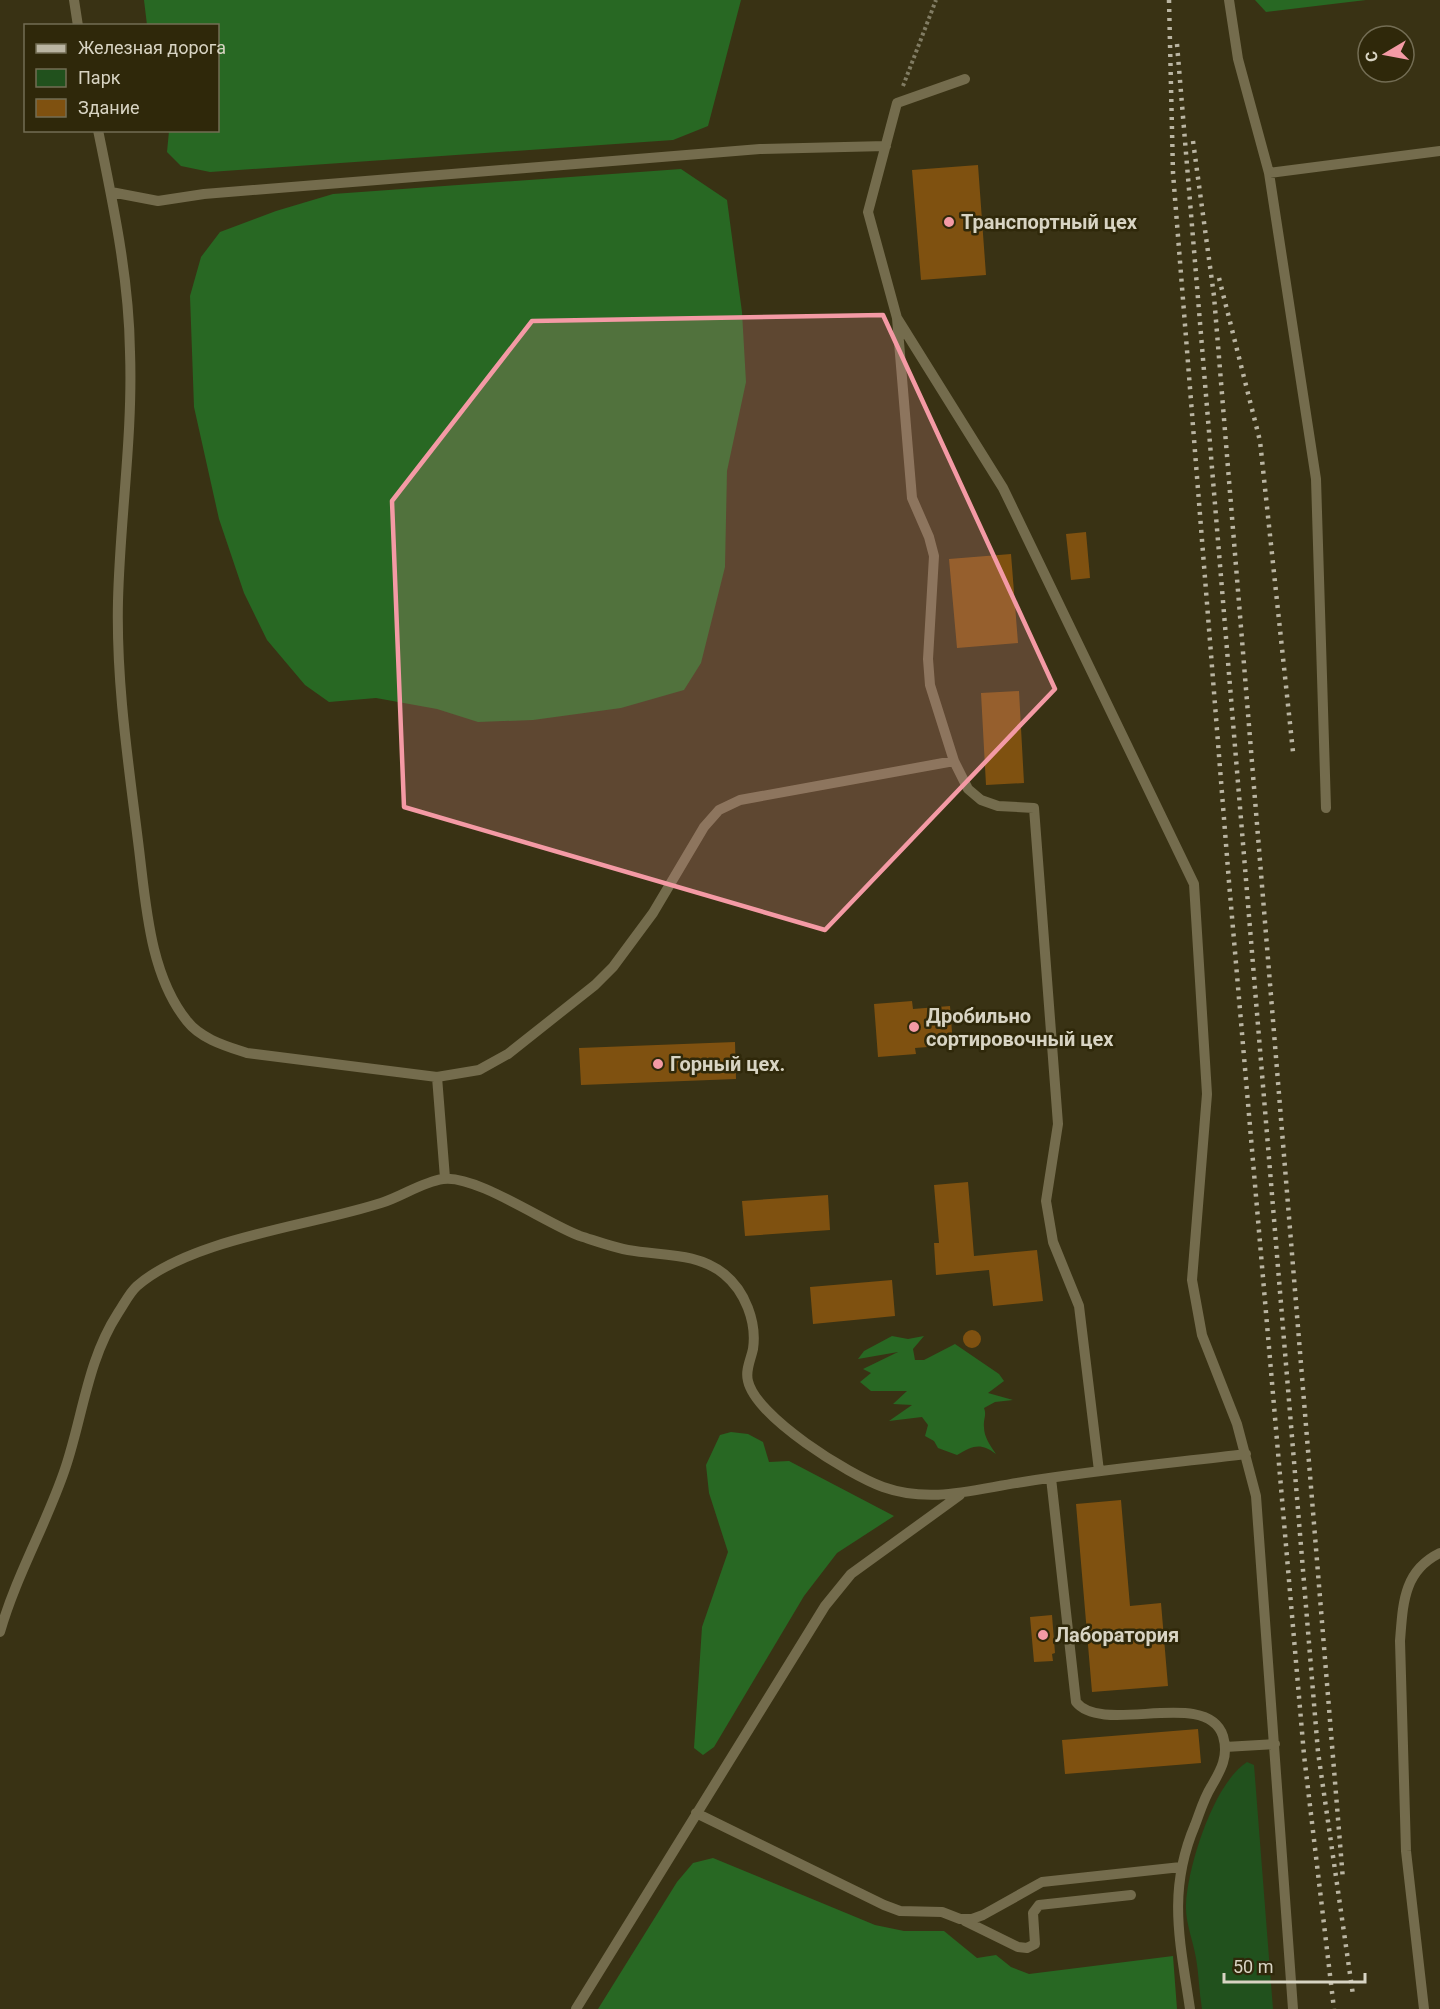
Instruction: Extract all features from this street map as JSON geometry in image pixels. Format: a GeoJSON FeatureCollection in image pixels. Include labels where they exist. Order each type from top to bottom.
{"type":"FeatureCollection","features":[{"type":"Feature","properties":{"kind":"lane"},"geometry":{"type":"LineString","coordinates":[[74,0],[78,24]]}},
{"type":"Feature","properties":{"kind":"lane"},"geometry":{"type":"LineString","coordinates":[[1229,0],[1238,59],[1269,172],[1316,479],[1326,808]]}},
{"type":"Feature","properties":{"kind":"lane"},"geometry":{"type":"LineString","coordinates":[[965,80],[897,104],[868,212],[897,318],[912,498],[929,537],[934,556],[928,658],[930,685],[954,761],[968,789],[981,800],[998,806],[1034,808],[1058,1124],[1046,1201],[1053,1242],[1079,1306],[1099,1471]]}},
{"type":"Feature","properties":{"kind":"lane"},"geometry":{"type":"LineString","coordinates":[[98,132],[111,192],[128,303],[131,355],[118,592],[121,696],[147,910],[166,983],[188,1023],[208,1038],[247,1053],[437,1077],[479,1070],[508,1054],[595,986],[613,967],[653,913],[704,827],[720,810],[740,800],[954,761]]}},
{"type":"Feature","properties":{"kind":"lane"},"geometry":{"type":"LineString","coordinates":[[111,192],[158,201],[216,193],[760,149],[886,146]]}},
{"type":"Feature","properties":{"kind":"lane"},"geometry":{"type":"LineString","coordinates":[[1269,172],[1440,151]]}},
{"type":"Feature","properties":{"kind":"lane"},"geometry":{"type":"LineString","coordinates":[[897,318],[1003,488],[1194,884],[1207,1094],[1192,1280],[1202,1335],[1237,1424],[1256,1496],[1293,2009]]}},
{"type":"Feature","properties":{"kind":"lane"},"geometry":{"type":"LineString","coordinates":[[437,1077],[445,1178]]}},
{"type":"Feature","properties":{"kind":"lane"},"geometry":{"type":"LineString","coordinates":[[0,1632],[9,1600],[65,1467],[84,1388],[102,1337],[135,1287],[177,1259],[382,1203],[445,1178],[470,1184],[575,1234],[598,1242],[627,1250],[695,1259],[712,1265],[740,1291],[749,1310],[754,1342],[747,1370],[748,1384],[770,1414],[792,1433],[840,1466],[877,1485],[920,1496],[963,1493],[1099,1471],[1246,1454]]}},
{"type":"Feature","properties":{"kind":"lane"},"geometry":{"type":"LineString","coordinates":[[1051,1478],[1076,1702],[1090,1713],[1197,1715],[1215,1723],[1221,1730],[1225,1747],[1223,1768],[1211,1786],[1200,1812],[1181,1867],[1176,1893],[1178,1931],[1190,2009]]}},
{"type":"Feature","properties":{"kind":"lane"},"geometry":{"type":"LineString","coordinates":[[576,2009],[825,1606],[851,1574],[963,1493]]}},
{"type":"Feature","properties":{"kind":"lane"},"geometry":{"type":"LineString","coordinates":[[1424,2009],[1406,1851],[1400,1641],[1402,1612],[1409,1582],[1418,1567],[1440,1553]]}},
{"type":"Feature","properties":{"kind":"lane"},"geometry":{"type":"LineString","coordinates":[[1225,1747],[1275,1744]]}},
{"type":"Feature","properties":{"kind":"lane"},"geometry":{"type":"LineString","coordinates":[[696,1813],[863,1897],[900,1911],[942,1911],[1018,1947],[1027,1948],[1035,1944],[1033,1913],[1039,1905],[1131,1895]]}},
{"type":"Feature","properties":{"kind":"lane"},"geometry":{"type":"LineString","coordinates":[[960,1919],[983,1916],[1042,1882],[1181,1867]]}},
{"type":"Feature","properties":{"kind":"path"},"geometry":{"type":"LineString","coordinates":[[897,104],[936,0]]}},
{"type":"Feature","properties":{"kind":"highlighted area"},"geometry":{"type":"Polygon","coordinates":[[[883,315],[1055,689],[825,930],[404,807],[392,501],[532,321],[883,315]]]}},
{"type":"Feature","properties":{"kind":"green space"},"geometry":{"type":"Polygon","coordinates":[[[144,0],[741,0],[708,126],[673,140],[210,172],[181,166],[167,152],[169,132],[219,132],[219,24],[147,24],[144,0]]]}},
{"type":"Feature","properties":{"kind":"green space"},"geometry":{"type":"Polygon","coordinates":[[[1255,0],[1366,0],[1266,12],[1255,0]]]}},
{"type":"Feature","properties":{"kind":"green space"},"geometry":{"type":"Polygon","coordinates":[[[681,169],[727,200],[742,312],[746,382],[727,471],[725,567],[701,663],[684,690],[621,708],[533,720],[478,722],[437,709],[376,698],[329,702],[305,685],[267,640],[244,593],[219,519],[194,407],[190,296],[201,257],[220,232],[276,211],[333,194],[681,169]]]}},
{"type":"Feature","properties":{"kind":"green space"},"geometry":{"type":"Polygon","coordinates":[[[892,1336],[908,1339],[924,1336],[913,1349],[915,1360],[924,1360],[955,1344],[999,1374],[1004,1381],[988,1393],[1013,1400],[995,1402],[984,1408],[985,1434],[996,1454],[981,1447],[972,1448],[957,1455],[938,1448],[934,1441],[925,1436],[928,1425],[922,1417],[889,1421],[912,1405],[893,1404],[907,1391],[871,1391],[860,1382],[871,1373],[863,1369],[898,1352],[858,1359],[864,1351],[892,1336]]]}},
{"type":"Feature","properties":{"kind":"green space"},"geometry":{"type":"Polygon","coordinates":[[[731,1432],[748,1434],[763,1442],[769,1462],[789,1461],[894,1516],[837,1553],[804,1596],[714,1747],[703,1755],[694,1748],[702,1627],[728,1552],[709,1493],[706,1465],[720,1435],[731,1432]]]}},
{"type":"Feature","properties":{"kind":"green space"},"geometry":{"type":"Polygon","coordinates":[[[1247,1762],[1254,1765],[1273,2009],[1202,2009],[1196,1958],[1187,1918],[1188,1888],[1197,1847],[1214,1806],[1235,1773],[1247,1762]]]}},
{"type":"Feature","properties":{"kind":"green space"},"geometry":{"type":"Polygon","coordinates":[[[713,1858],[875,1925],[904,1931],[944,1931],[977,1958],[996,1955],[1011,1967],[1029,1974],[1173,1956],[1177,2009],[598,2009],[677,1882],[693,1863],[713,1858]]]}},
{"type":"Feature","properties":{"kind":"building","name":"Транспортный цех"},"geometry":{"type":"Polygon","coordinates":[[[978,165],[986,275],[921,280],[912,170],[978,165]]]}},
{"type":"Feature","properties":{"kind":"building"},"geometry":{"type":"Polygon","coordinates":[[[1086,532],[1090,578],[1071,580],[1066,534],[1086,532]]]}},
{"type":"Feature","properties":{"kind":"building"},"geometry":{"type":"Polygon","coordinates":[[[1011,554],[1018,643],[957,648],[949,559],[1011,554]]]}},
{"type":"Feature","properties":{"kind":"building"},"geometry":{"type":"Polygon","coordinates":[[[1019,691],[1024,783],[986,785],[981,693],[1019,691]]]}},
{"type":"Feature","properties":{"kind":"building","name":"Дробильно сортировочный цех"},"geometry":{"type":"Polygon","coordinates":[[[912,1001],[913,1009],[950,1006],[953,1045],[915,1048],[916,1054],[878,1057],[874,1004],[912,1001]]]}},
{"type":"Feature","properties":{"kind":"building","name":"Горный цех."},"geometry":{"type":"Polygon","coordinates":[[[735,1042],[736,1079],[581,1085],[579,1048],[735,1042]]]}},
{"type":"Feature","properties":{"kind":"building"},"geometry":{"type":"Polygon","coordinates":[[[968,1182],[974,1256],[1037,1250],[1043,1301],[993,1306],[989,1270],[936,1275],[934,1243],[939,1243],[934,1185],[968,1182]]]}},
{"type":"Feature","properties":{"kind":"building"},"geometry":{"type":"Polygon","coordinates":[[[828,1195],[830,1230],[745,1236],[742,1201],[828,1195]]]}},
{"type":"Feature","properties":{"kind":"building"},"geometry":{"type":"Polygon","coordinates":[[[892,1280],[895,1316],[813,1324],[810,1287],[892,1280]]]}},
{"type":"Feature","properties":{"kind":"building"},"geometry":{"type":"Polygon","coordinates":[[[972,1330],[978,1333],[981,1339],[978,1345],[972,1348],[966,1345],[963,1339],[966,1333],[972,1330]]]}},
{"type":"Feature","properties":{"kind":"building"},"geometry":{"type":"Polygon","coordinates":[[[1121,1500],[1130,1606],[1161,1603],[1168,1686],[1092,1692],[1076,1504],[1121,1500]]]}},
{"type":"Feature","properties":{"kind":"building","name":"Лаборатория"},"geometry":{"type":"Polygon","coordinates":[[[1052,1615],[1055,1653],[1052,1654],[1053,1661],[1034,1662],[1030,1617],[1052,1615]]]}},
{"type":"Feature","properties":{"kind":"building"},"geometry":{"type":"Polygon","coordinates":[[[1198,1729],[1201,1763],[1065,1774],[1062,1740],[1198,1729]]]}},
{"type":"Feature","properties":{"kind":"railway"},"geometry":{"type":"LineString","coordinates":[[1169,0],[1173,173],[1229,882],[1304,1755],[1334,2009]]}},
{"type":"Feature","properties":{"kind":"railway"},"geometry":{"type":"LineString","coordinates":[[1177,44],[1318,1752],[1353,1995]]}},
{"type":"Feature","properties":{"kind":"railway"},"geometry":{"type":"LineString","coordinates":[[1193,141],[1214,296],[1343,1880]]}},
{"type":"Feature","properties":{"kind":"railway"},"geometry":{"type":"LineString","coordinates":[[1219,278],[1260,441],[1293,752]]}},
{"type":"Feature","properties":{"kind":"place","name":"Транспортный цех"},"geometry":{"type":"Point","coordinates":[949,222]}},
{"type":"Feature","properties":{"kind":"place","name":"Дробильно сортировочный цех"},"geometry":{"type":"Point","coordinates":[914,1027]}},
{"type":"Feature","properties":{"kind":"place","name":"Горный цех."},"geometry":{"type":"Point","coordinates":[658,1064]}},
{"type":"Feature","properties":{"kind":"place","name":"Лаборатория"},"geometry":{"type":"Point","coordinates":[1043,1635]}}]}
